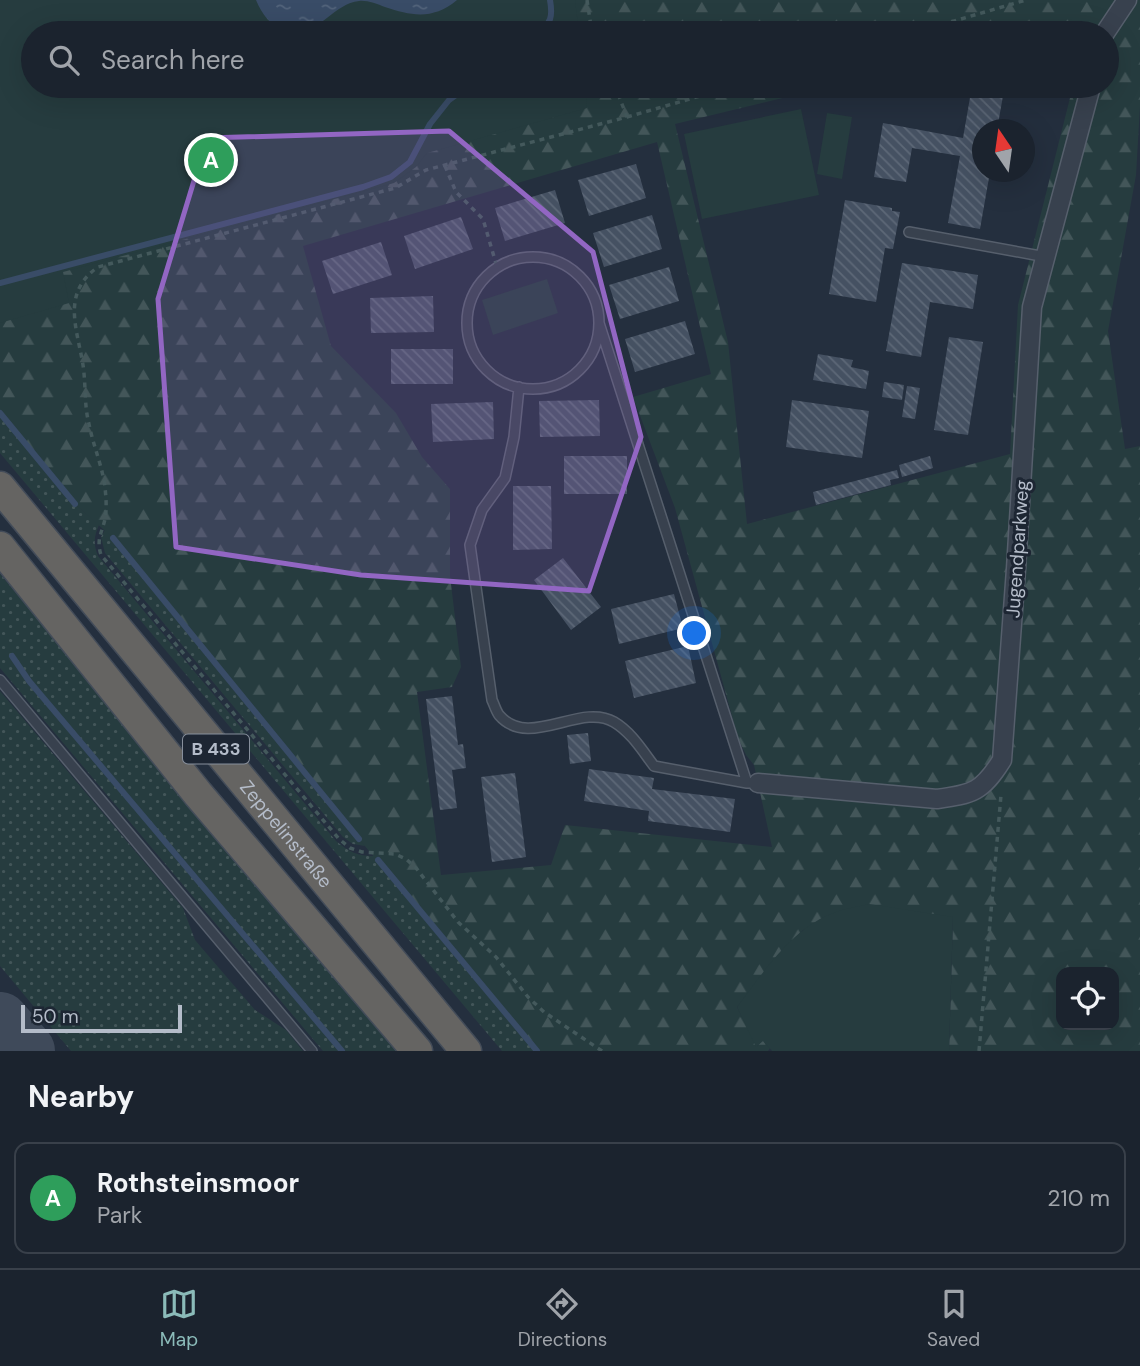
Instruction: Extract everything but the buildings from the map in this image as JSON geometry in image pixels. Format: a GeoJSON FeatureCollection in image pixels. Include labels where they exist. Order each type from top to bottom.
{"type":"FeatureCollection","features":[{"type":"Feature","properties":{"kind":"highway","name":"Zeppelinstraße"},"geometry":{"type":"LineString","coordinates":[[0,487],[466,1051]]}},
{"type":"Feature","properties":{"kind":"highway","name":"B 433"},"geometry":{"type":"LineString","coordinates":[[0,547],[198,794],[417,1051]]}},
{"type":"Feature","properties":{"kind":"street"},"geometry":{"type":"LineString","coordinates":[[1113,21],[1127,0]]}},
{"type":"Feature","properties":{"kind":"street","name":"Jugendparkweg"},"geometry":{"type":"LineString","coordinates":[[1002,760],[1017,569],[1032,307],[1088,98]]}},
{"type":"Feature","properties":{"kind":"street"},"geometry":{"type":"LineString","coordinates":[[753,783],[937,799],[976,790],[990,780],[1002,760]]}},
{"type":"Feature","properties":{"kind":"lane"},"geometry":{"type":"LineString","coordinates":[[908,232],[1046,257]]}},
{"type":"Feature","properties":{"kind":"lane"},"geometry":{"type":"LineString","coordinates":[[519,387],[514,437],[505,478],[482,510],[470,545],[492,699],[499,715],[517,726],[542,727],[591,717],[612,720],[631,736],[654,766],[753,783],[600,323],[596,301],[585,281],[569,267],[549,258],[527,257],[506,262],[487,274],[474,291],[467,313],[467,334],[474,355],[488,372],[506,384],[528,389],[550,388],[570,379],[586,363],[596,344],[600,323]]}},
{"type":"Feature","properties":{"kind":"lane"},"geometry":{"type":"LineString","coordinates":[[0,680],[312,1051]]}},
{"type":"Feature","properties":{"kind":"path"},"geometry":{"type":"LineString","coordinates":[[587,0],[590,21]]}},
{"type":"Feature","properties":{"kind":"path"},"geometry":{"type":"LineString","coordinates":[[954,21],[1026,0]]}},
{"type":"Feature","properties":{"kind":"path"},"geometry":{"type":"LineString","coordinates":[[620,98],[628,117]]}},
{"type":"Feature","properties":{"kind":"path"},"geometry":{"type":"LineString","coordinates":[[602,1051],[528,998],[496,957],[458,922],[406,859],[395,854],[362,852],[350,848],[339,839],[101,555],[98,536],[107,504],[105,483],[89,423],[74,315],[75,301],[80,285],[88,274],[98,267],[395,188],[426,170],[694,98]]}},
{"type":"Feature","properties":{"kind":"path"},"geometry":{"type":"LineString","coordinates":[[444,166],[456,192],[483,219],[497,267]]}},
{"type":"Feature","properties":{"kind":"path"},"geometry":{"type":"LineString","coordinates":[[979,1051],[1002,760]]}},
{"type":"Feature","properties":{"kind":"highlighted area"},"geometry":{"type":"Polygon","coordinates":[[[449,131],[593,252],[641,437],[589,591],[361,575],[176,547],[158,299],[207,138],[449,131]]]}},
{"type":"Feature","properties":{"kind":"green space"},"geometry":{"type":"Polygon","coordinates":[[[0,0],[575,0],[578,21],[21,21],[21,98],[586,98],[587,108],[427,153],[416,167],[394,183],[63,272],[69,303],[0,323],[0,0]]]}},
{"type":"Feature","properties":{"kind":"green space"},"geometry":{"type":"Polygon","coordinates":[[[537,0],[1140,0],[1140,106],[1136,175],[1108,331],[1125,449],[1140,446],[1140,1051],[949,1051],[953,917],[803,930],[783,950],[737,1007],[757,1046],[763,1040],[770,1048],[768,1051],[537,1051],[359,839],[113,538],[75,504],[4,418],[0,410],[0,133],[326,98],[782,98],[675,124],[728,342],[747,524],[1010,454],[1018,305],[1070,98],[1119,98],[1119,21],[522,21],[537,0]],[[657,142],[303,246],[331,346],[396,413],[422,457],[450,489],[450,576],[461,667],[452,687],[417,692],[441,875],[551,865],[565,825],[772,847],[754,765],[738,738],[675,508],[633,397],[711,374],[657,142]]]}},
{"type":"Feature","properties":{"kind":"green space"},"geometry":{"type":"Polygon","coordinates":[[[801,109],[819,195],[702,219],[684,134],[801,109]]]}},
{"type":"Feature","properties":{"kind":"green space"},"geometry":{"type":"Polygon","coordinates":[[[827,113],[852,117],[842,179],[817,174],[827,113]]]}},
{"type":"Feature","properties":{"kind":"green space"},"geometry":{"type":"Polygon","coordinates":[[[547,279],[558,313],[493,335],[482,300],[547,279]]]}},
{"type":"Feature","properties":{"kind":"green space"},"geometry":{"type":"Polygon","coordinates":[[[0,410],[75,504],[99,525],[95,540],[98,556],[336,841],[354,853],[374,856],[537,1051],[502,1051],[0,453],[0,410]]]}},
{"type":"Feature","properties":{"kind":"green space"},"geometry":{"type":"Polygon","coordinates":[[[105,530],[365,846],[353,844],[343,837],[105,553],[101,537],[105,530]]]}},
{"type":"Feature","properties":{"kind":"green space"},"geometry":{"type":"Polygon","coordinates":[[[0,574],[402,1051],[323,1051],[0,668],[0,574]]]}},
{"type":"Feature","properties":{"kind":"green space"},"geometry":{"type":"Polygon","coordinates":[[[0,691],[183,908],[195,940],[255,1010],[286,1030],[303,1051],[71,1051],[0,966],[0,691]]]}},
{"type":"Feature","properties":{"kind":"green space"},"geometry":{"type":"Polygon","coordinates":[[[869,904],[953,917],[949,1051],[772,1051],[763,1041],[756,1047],[737,1007],[780,952],[792,939],[820,919],[869,904]]]}},
{"type":"Feature","properties":{"kind":"water"},"geometry":{"type":"Polygon","coordinates":[[[256,0],[457,0],[439,11],[422,14],[404,13],[372,2],[359,1],[349,3],[323,21],[270,21],[256,0]]]}},
{"type":"Feature","properties":{"kind":"waterway"},"geometry":{"type":"LineString","coordinates":[[549,21],[550,0]]}},
{"type":"Feature","properties":{"kind":"waterway"},"geometry":{"type":"LineString","coordinates":[[0,283],[363,187],[391,177],[410,162],[430,124],[452,98]]}},
{"type":"Feature","properties":{"kind":"waterway"},"geometry":{"type":"LineString","coordinates":[[0,413],[75,504]]}},
{"type":"Feature","properties":{"kind":"waterway"},"geometry":{"type":"LineString","coordinates":[[113,538],[359,839]]}},
{"type":"Feature","properties":{"kind":"waterway"},"geometry":{"type":"LineString","coordinates":[[12,656],[29,681],[342,1051]]}},
{"type":"Feature","properties":{"kind":"waterway"},"geometry":{"type":"LineString","coordinates":[[378,860],[537,1051]]}},
{"type":"Feature","properties":{"kind":"taxiway"},"geometry":{"type":"LineString","coordinates":[[0,1021],[26,1051]]}},
{"type":"Feature","properties":{"kind":"place","name":"Rothsteinsmoor"},"geometry":{"type":"Point","coordinates":[211,160]}}]}
